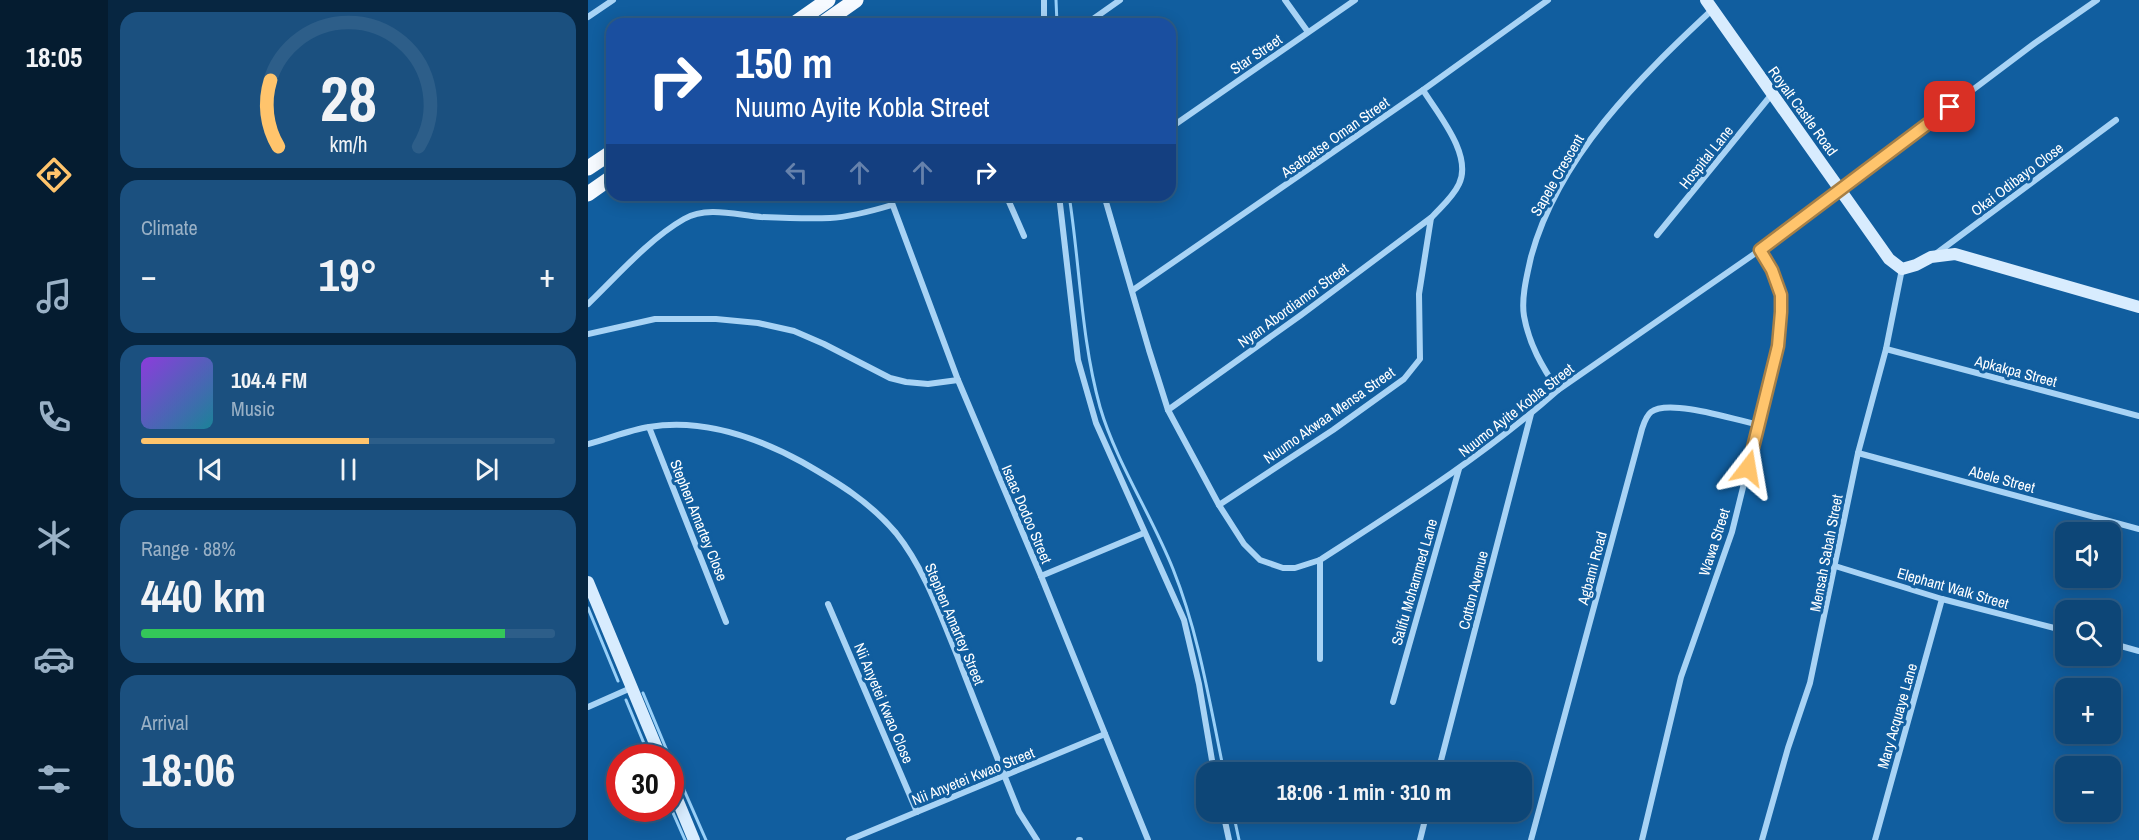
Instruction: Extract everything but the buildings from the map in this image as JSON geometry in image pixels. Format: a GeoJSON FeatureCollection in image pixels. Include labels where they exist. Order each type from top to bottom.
{"type":"FeatureCollection","features":[{"type":"Feature","properties":{"kind":"main road"},"geometry":{"type":"LineString","coordinates":[[803,18],[828,0]]}},
{"type":"Feature","properties":{"kind":"main road"},"geometry":{"type":"LineString","coordinates":[[830,18],[855,0]]}},
{"type":"Feature","properties":{"kind":"main road"},"geometry":{"type":"LineString","coordinates":[[588,168],[606,156]]}},
{"type":"Feature","properties":{"kind":"main road"},"geometry":{"type":"LineString","coordinates":[[588,194],[606,181]]}},
{"type":"Feature","properties":{"kind":"street"},"geometry":{"type":"LineString","coordinates":[[588,16],[613,0]]}},
{"type":"Feature","properties":{"kind":"street"},"geometry":{"type":"LineString","coordinates":[[802,18],[815,0]]}},
{"type":"Feature","properties":{"kind":"street"},"geometry":{"type":"LineString","coordinates":[[1044,0],[1044,18]]}},
{"type":"Feature","properties":{"kind":"street"},"geometry":{"type":"LineString","coordinates":[[1094,18],[1120,0]]}},
{"type":"Feature","properties":{"kind":"street"},"geometry":{"type":"LineString","coordinates":[[1285,0],[1308,32]]}},
{"type":"Feature","properties":{"kind":"street","name":"Star Street"},"geometry":{"type":"LineString","coordinates":[[1176,124],[1355,0]]}},
{"type":"Feature","properties":{"kind":"street","name":"Asafoatse Oman Street"},"geometry":{"type":"LineString","coordinates":[[1133,290],[1423,90],[1548,0]]}},
{"type":"Feature","properties":{"kind":"street","name":"Nuumo Ayite Kobla Street"},"geometry":{"type":"LineString","coordinates":[[1106,201],[1168,411],[1219,505],[1244,544],[1260,560],[1283,568],[1295,568],[1320,560],[1458,469],[1531,414],[1558,390],[1760,250],[2035,43],[2097,0]]}},
{"type":"Feature","properties":{"kind":"street","name":"Royalt Castle Road"},"geometry":{"type":"LineString","coordinates":[[1709,5],[1842,190],[1889,260],[1902,269]]}},
{"type":"Feature","properties":{"kind":"street","name":"Sapele Crescent"},"geometry":{"type":"LineString","coordinates":[[1558,390],[1536,357],[1524,315],[1526,276],[1537,235],[1556,196],[1591,139],[1614,108],[1709,5]]}},
{"type":"Feature","properties":{"kind":"street","name":"Nyan Abordiamor Street"},"geometry":{"type":"LineString","coordinates":[[1168,411],[1432,217],[1458,186],[1463,164],[1459,148],[1423,90]]}},
{"type":"Feature","properties":{"kind":"street","name":"Hospital Lane"},"geometry":{"type":"LineString","coordinates":[[1657,235],[1773,93]]}},
{"type":"Feature","properties":{"kind":"street","name":"Okai Odibayo Close"},"geometry":{"type":"LineString","coordinates":[[1932,257],[2116,120]]}},
{"type":"Feature","properties":{"kind":"street","name":"Isaac Dodoo Street"},"geometry":{"type":"LineString","coordinates":[[891,201],[958,380],[1041,576],[1148,840]]}},
{"type":"Feature","properties":{"kind":"street"},"geometry":{"type":"LineString","coordinates":[[1009,201],[1024,237]]}},
{"type":"Feature","properties":{"kind":"street"},"geometry":{"type":"LineString","coordinates":[[1060,201],[1078,360],[1096,423],[1184,620],[1199,684],[1212,762]]}},
{"type":"Feature","properties":{"kind":"street"},"geometry":{"type":"LineString","coordinates":[[588,304],[658,237],[685,218],[701,213],[719,212],[759,217],[831,218],[859,214],[892,204]]}},
{"type":"Feature","properties":{"kind":"street","name":"Nuumo Akwaa Mensa Street"},"geometry":{"type":"LineString","coordinates":[[1219,505],[1404,379],[1420,359],[1419,294],[1432,217]]}},
{"type":"Feature","properties":{"kind":"street","name":"Wawa Street"},"geometry":{"type":"LineString","coordinates":[[1642,840],[1681,677],[1732,532],[1778,346],[1781,295],[1772,270],[1760,250]]}},
{"type":"Feature","properties":{"kind":"street"},"geometry":{"type":"LineString","coordinates":[[1902,269],[1932,257],[1955,254],[2139,308]]}},
{"type":"Feature","properties":{"kind":"street","name":"Mensah Sabah Street"},"geometry":{"type":"LineString","coordinates":[[1762,840],[1788,748],[1810,683],[1858,453],[1886,350],[1902,269]]}},
{"type":"Feature","properties":{"kind":"street"},"geometry":{"type":"LineString","coordinates":[[588,334],[656,319],[716,319],[758,323],[804,335],[890,378],[928,384],[958,380]]}},
{"type":"Feature","properties":{"kind":"street","name":"Apkakpa Street"},"geometry":{"type":"LineString","coordinates":[[1886,350],[2139,416]]}},
{"type":"Feature","properties":{"kind":"street","name":"Agbami Road"},"geometry":{"type":"LineString","coordinates":[[1531,840],[1642,429],[1649,414],[1658,408],[1674,406],[1759,425]]}},
{"type":"Feature","properties":{"kind":"street","name":"Cotton Avenue"},"geometry":{"type":"LineString","coordinates":[[1441,762],[1531,414]]}},
{"type":"Feature","properties":{"kind":"street","name":"Stephen Amartey Street"},"geometry":{"type":"LineString","coordinates":[[588,444],[649,427],[713,428],[747,437],[789,455],[844,485],[873,509],[896,533],[916,563],[942,620],[1020,812],[1037,840]]}},
{"type":"Feature","properties":{"kind":"street","name":"Stephen Amartey Close"},"geometry":{"type":"LineString","coordinates":[[649,427],[726,622]]}},
{"type":"Feature","properties":{"kind":"street","name":"Abele Street"},"geometry":{"type":"LineString","coordinates":[[1858,453],[2139,529]]}},
{"type":"Feature","properties":{"kind":"street","name":"Salifu Mohammed Lane"},"geometry":{"type":"LineString","coordinates":[[1393,702],[1458,469]]}},
{"type":"Feature","properties":{"kind":"street"},"geometry":{"type":"LineString","coordinates":[[1041,576],[1144,533]]}},
{"type":"Feature","properties":{"kind":"street"},"geometry":{"type":"LineString","coordinates":[[1320,560],[1320,659]]}},
{"type":"Feature","properties":{"kind":"street","name":"Elephant Walk Street"},"geometry":{"type":"LineString","coordinates":[[1835,566],[1942,599],[2055,628]]}},
{"type":"Feature","properties":{"kind":"street"},"geometry":{"type":"LineString","coordinates":[[588,582],[655,744]]}},
{"type":"Feature","properties":{"kind":"street","name":"Mary Acquaye Lane"},"geometry":{"type":"LineString","coordinates":[[1875,840],[1942,599]]}},
{"type":"Feature","properties":{"kind":"street","name":"Nii Anyetei Kwao Close"},"geometry":{"type":"LineString","coordinates":[[828,604],[917,812]]}},
{"type":"Feature","properties":{"kind":"street"},"geometry":{"type":"LineString","coordinates":[[2121,646],[2139,651]]}},
{"type":"Feature","properties":{"kind":"street"},"geometry":{"type":"LineString","coordinates":[[588,707],[632,688]]}},
{"type":"Feature","properties":{"kind":"street","name":"Nii Anyetei Kwao Street"},"geometry":{"type":"LineString","coordinates":[[849,840],[1105,735]]}},
{"type":"Feature","properties":{"kind":"street"},"geometry":{"type":"LineString","coordinates":[[684,816],[694,840]]}},
{"type":"Feature","properties":{"kind":"street"},"geometry":{"type":"LineString","coordinates":[[1224,822],[1229,840]]}},
{"type":"Feature","properties":{"kind":"street"},"geometry":{"type":"LineString","coordinates":[[1420,840],[1424,822]]}},
{"type":"Feature","properties":{"kind":"waterway"},"geometry":{"type":"LineString","coordinates":[[1056,0],[1057,18]]}},
{"type":"Feature","properties":{"kind":"waterway"},"geometry":{"type":"LineString","coordinates":[[1070,201],[1085,328],[1100,407],[1115,448],[1164,549],[1182,594],[1203,670],[1222,762]]}},
{"type":"Feature","properties":{"kind":"waterway"},"geometry":{"type":"LineString","coordinates":[[588,608],[618,681]]}},
{"type":"Feature","properties":{"kind":"waterway"},"geometry":{"type":"LineString","coordinates":[[643,693],[664,744]]}},
{"type":"Feature","properties":{"kind":"waterway"},"geometry":{"type":"LineString","coordinates":[[626,700],[644,744]]}},
{"type":"Feature","properties":{"kind":"waterway"},"geometry":{"type":"LineString","coordinates":[[684,790],[706,840]]}},
{"type":"Feature","properties":{"kind":"waterway"},"geometry":{"type":"LineString","coordinates":[[677,822],[685,840]]}},
{"type":"Feature","properties":{"kind":"waterway"},"geometry":{"type":"LineString","coordinates":[[1235,822],[1239,840]]}},
{"type":"Feature","properties":{"kind":"route"},"geometry":{"type":"LineString","coordinates":[[1748,468],[1778,346],[1781,312],[1781,295],[1772,270],[1760,250],[1950,107]]}}]}
